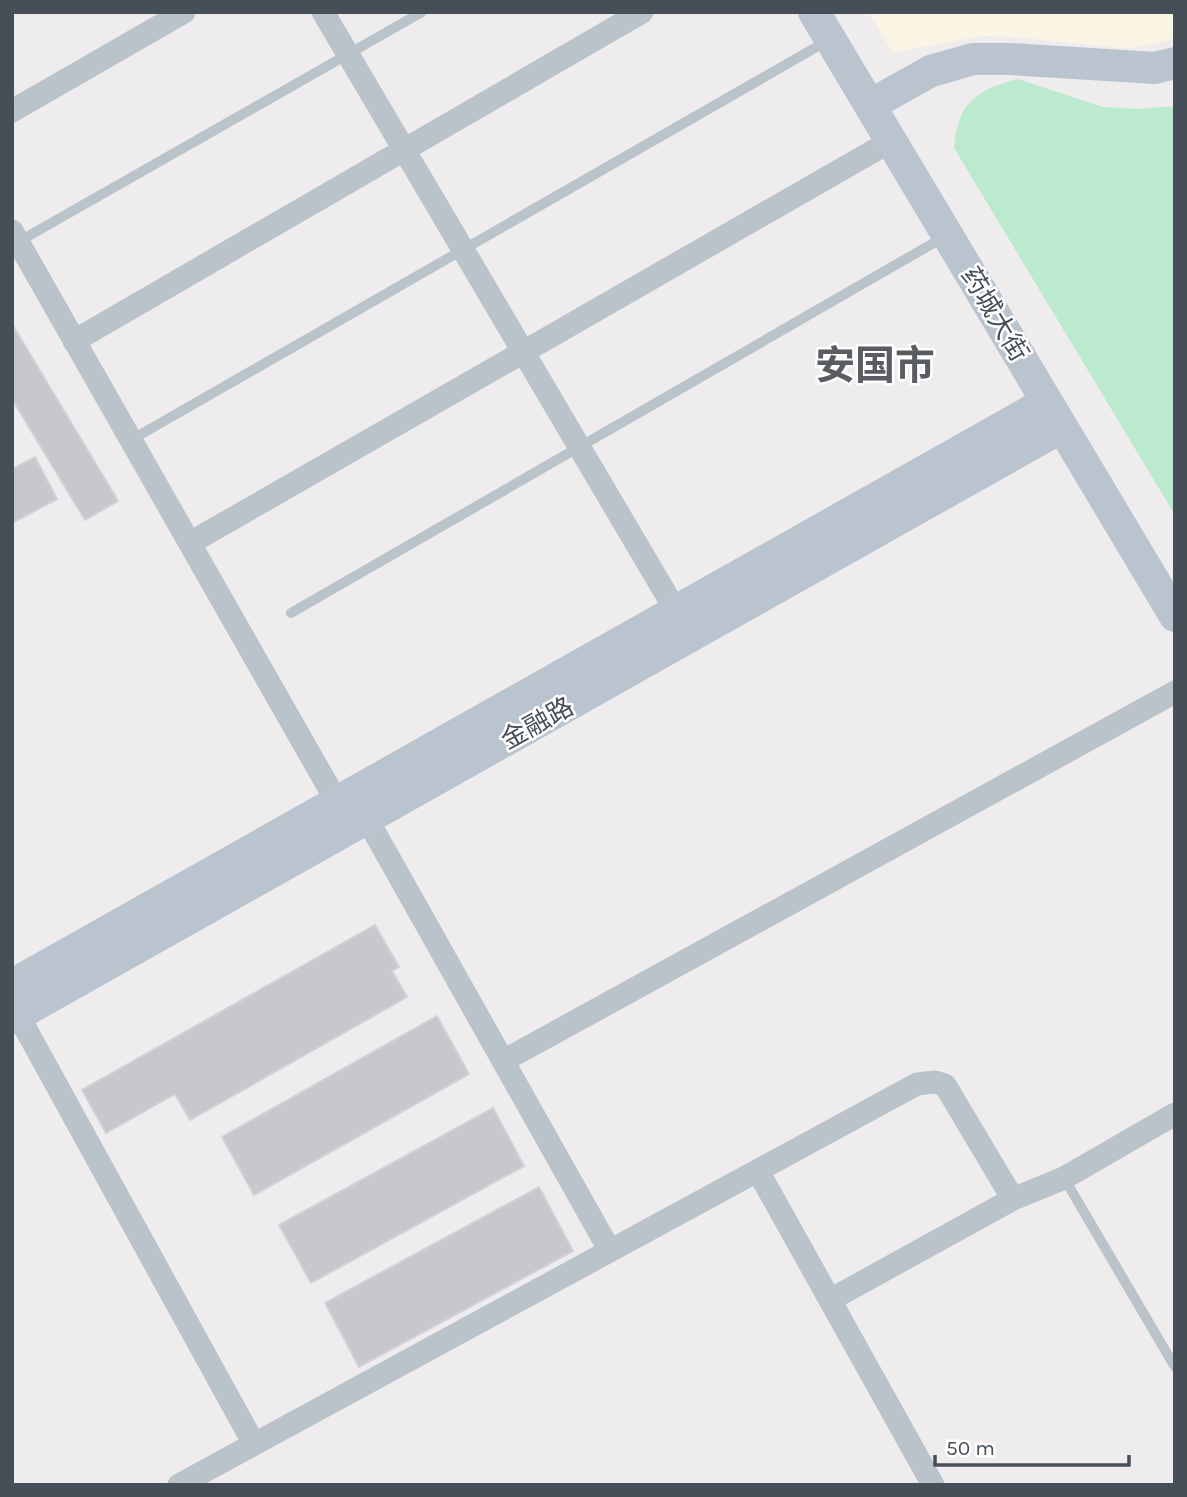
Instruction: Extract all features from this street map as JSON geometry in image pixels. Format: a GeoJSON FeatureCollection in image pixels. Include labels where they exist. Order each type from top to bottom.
{"type":"FeatureCollection","features":[{"type":"Feature","properties":{"kind":"main road","name":"药城大街"},"geometry":{"type":"LineString","coordinates":[[814,12],[1175,616]]}},
{"type":"Feature","properties":{"kind":"main road"},"geometry":{"type":"LineString","coordinates":[[870,105],[931,71],[973,59],[1010,58],[1155,68],[1175,63]]}},
{"type":"Feature","properties":{"kind":"main road","name":"金融路"},"geometry":{"type":"LineString","coordinates":[[14,1006],[337,802],[676,611],[1055,415]]}},
{"type":"Feature","properties":{"kind":"main road","name":"金融路"},"geometry":{"type":"LineString","coordinates":[[14,1006],[367,819],[1055,415]]}},
{"type":"Feature","properties":{"kind":"street"},"geometry":{"type":"LineString","coordinates":[[12,111],[184,12]]}},
{"type":"Feature","properties":{"kind":"street"},"geometry":{"type":"LineString","coordinates":[[323,12],[676,611]]}},
{"type":"Feature","properties":{"kind":"street"},"geometry":{"type":"LineString","coordinates":[[74,341],[642,12]]}},
{"type":"Feature","properties":{"kind":"street"},"geometry":{"type":"LineString","coordinates":[[190,543],[891,141]]}},
{"type":"Feature","properties":{"kind":"street"},"geometry":{"type":"LineString","coordinates":[[15,237],[337,802]]}},
{"type":"Feature","properties":{"kind":"street"},"geometry":{"type":"LineString","coordinates":[[503,1061],[1175,692]]}},
{"type":"Feature","properties":{"kind":"street"},"geometry":{"type":"LineString","coordinates":[[367,819],[610,1251]]}},
{"type":"Feature","properties":{"kind":"street"},"geometry":{"type":"LineString","coordinates":[[14,1006],[254,1444]]}},
{"type":"Feature","properties":{"kind":"street"},"geometry":{"type":"LineString","coordinates":[[178,1485],[917,1084],[935,1082],[945,1085],[1013,1199]]}},
{"type":"Feature","properties":{"kind":"street"},"geometry":{"type":"LineString","coordinates":[[830,1300],[1013,1199],[1065,1178],[1175,1114]]}},
{"type":"Feature","properties":{"kind":"street"},"geometry":{"type":"LineString","coordinates":[[758,1171],[933,1485]]}},
{"type":"Feature","properties":{"kind":"lane"},"geometry":{"type":"LineString","coordinates":[[15,237],[422,12]]}},
{"type":"Feature","properties":{"kind":"lane"},"geometry":{"type":"LineString","coordinates":[[131,440],[830,39]]}},
{"type":"Feature","properties":{"kind":"lane"},"geometry":{"type":"LineString","coordinates":[[291,614],[947,235]]}},
{"type":"Feature","properties":{"kind":"lane"},"geometry":{"type":"LineString","coordinates":[[1065,1178],[1175,1367]]}},
{"type":"Feature","properties":{"kind":"shaded area"},"geometry":{"type":"Polygon","coordinates":[[[868,12],[1175,12],[1175,37],[1139,47],[1119,48],[981,36],[893,53],[868,12]]]}},
{"type":"Feature","properties":{"kind":"green space"},"geometry":{"type":"Polygon","coordinates":[[[1018,79],[1103,107],[1138,109],[1175,106],[1175,515],[954,148],[960,119],[972,100],[991,88],[1018,79]]]}},
{"type":"Feature","properties":{"kind":"building"},"geometry":{"type":"Polygon","coordinates":[[[12,324],[118,501],[85,520],[12,399],[12,324]]]}},
{"type":"Feature","properties":{"kind":"building"},"geometry":{"type":"Polygon","coordinates":[[[35,457],[57,499],[12,523],[12,469],[35,457]]]}},
{"type":"Feature","properties":{"kind":"building"},"geometry":{"type":"Polygon","coordinates":[[[375,925],[399,967],[392,971],[407,997],[190,1120],[175,1094],[106,1133],[82,1090],[375,925]]]}},
{"type":"Feature","properties":{"kind":"building"},"geometry":{"type":"Polygon","coordinates":[[[437,1016],[469,1074],[254,1195],[222,1137],[437,1016]]]}},
{"type":"Feature","properties":{"kind":"building"},"geometry":{"type":"Polygon","coordinates":[[[493,1108],[524,1166],[311,1283],[279,1225],[493,1108]]]}},
{"type":"Feature","properties":{"kind":"building"},"geometry":{"type":"Polygon","coordinates":[[[539,1187],[573,1251],[359,1367],[325,1303],[539,1187]]]}},
{"type":"Feature","properties":{"kind":"district","name":"安国市"},"geometry":{"type":"Point","coordinates":[875,365]}}]}
